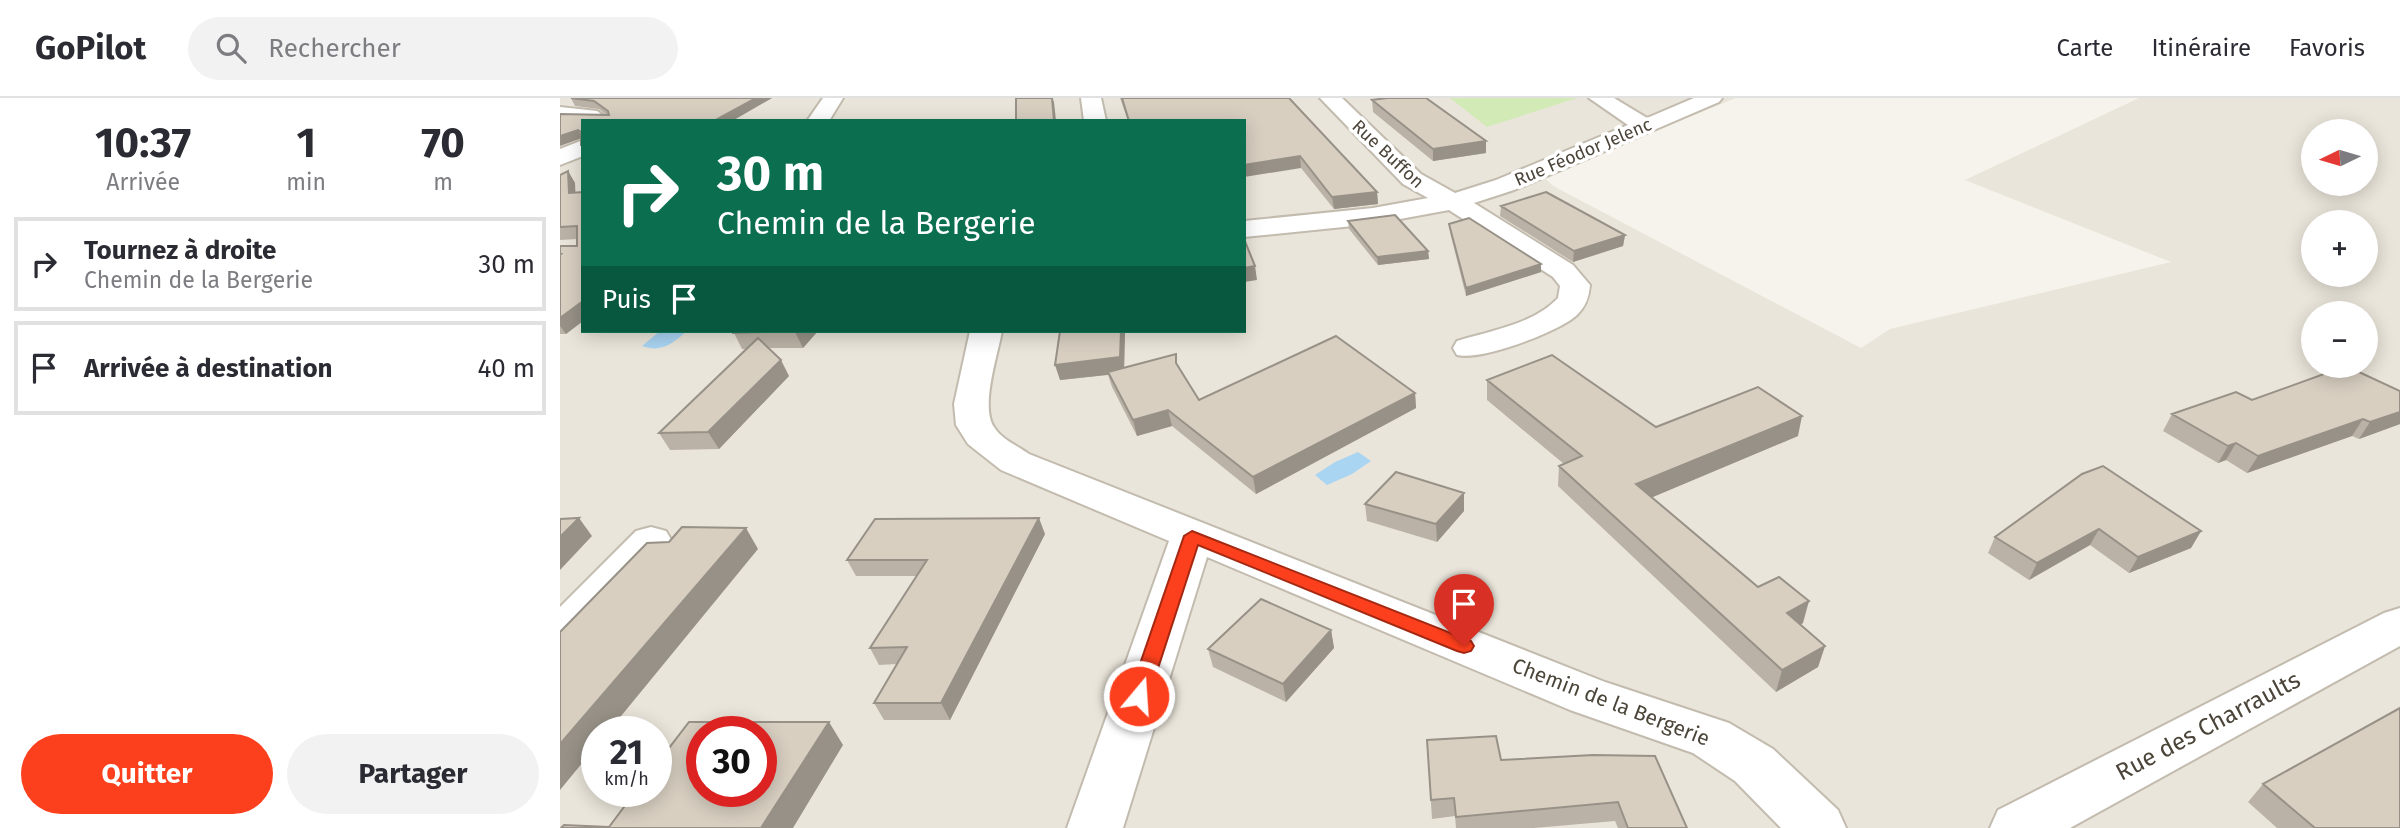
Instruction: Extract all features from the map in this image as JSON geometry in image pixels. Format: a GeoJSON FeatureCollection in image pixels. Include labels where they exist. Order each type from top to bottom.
{"type":"FeatureCollection","features":[{"type":"Feature","properties":{"kind":"street"},"geometry":{"type":"LineString","coordinates":[[819,119],[833,98]]}},
{"type":"Feature","properties":{"kind":"street"},"geometry":{"type":"LineString","coordinates":[[1091,98],[1095,119]]}},
{"type":"Feature","properties":{"kind":"street","name":"Rue Buffon"},"geometry":{"type":"LineString","coordinates":[[1330,98],[1412,180],[1452,202]]}},
{"type":"Feature","properties":{"kind":"street"},"geometry":{"type":"LineString","coordinates":[[1599,98],[1645,126]]}},
{"type":"Feature","properties":{"kind":"street","name":"Rue Féodor Jelenc"},"geometry":{"type":"LineString","coordinates":[[1246,229],[1373,215],[1452,202],[1505,185],[1712,98]]}},
{"type":"Feature","properties":{"kind":"street"},"geometry":{"type":"LineString","coordinates":[[560,114],[596,119]]}},
{"type":"Feature","properties":{"kind":"street"},"geometry":{"type":"LineString","coordinates":[[560,158],[581,148]]}},
{"type":"Feature","properties":{"kind":"street"},"geometry":{"type":"LineString","coordinates":[[1452,202],[1563,271],[1574,285],[1574,298],[1564,310],[1541,322],[1468,348]]}},
{"type":"Feature","properties":{"kind":"street","name":"Chemin de la Bergerie"},"geometry":{"type":"LineString","coordinates":[[986,333],[972,404],[974,425],[989,444],[1015,462],[1588,696],[1711,738],[1754,765],[1818,828]]}},
{"type":"Feature","properties":{"kind":"street"},"geometry":{"type":"LineString","coordinates":[[1095,828],[1192,536]]}},
{"type":"Feature","properties":{"kind":"street"},"geometry":{"type":"LineString","coordinates":[[560,636],[651,541]]}},
{"type":"Feature","properties":{"kind":"street","name":"Rue des Charraults"},"geometry":{"type":"LineString","coordinates":[[2045,822],[2400,625]]}},
{"type":"Feature","properties":{"kind":"shaded area"},"geometry":{"type":"Polygon","coordinates":[[[560,98],[1736,98],[1543,177],[1555,187],[1861,348],[1890,329],[2171,262],[1965,180],[2139,98],[2400,98],[2400,828],[560,828],[560,98]]]}},
{"type":"Feature","properties":{"kind":"green space"},"geometry":{"type":"Polygon","coordinates":[[[1450,98],[1577,98],[1487,127],[1450,98]]]}},
{"type":"Feature","properties":{"kind":"water"},"geometry":{"type":"Polygon","coordinates":[[[658,333],[685,333],[661,348],[642,346],[658,333]]]}},
{"type":"Feature","properties":{"kind":"water"},"geometry":{"type":"Polygon","coordinates":[[[1358,452],[1371,461],[1352,474],[1327,485],[1315,475],[1335,462],[1358,452]]]}},
{"type":"Feature","properties":{"kind":"building"},"geometry":{"type":"Polygon","coordinates":[[[571,98],[756,98],[718,119],[581,119],[581,132],[578,130],[560,136],[560,114],[609,115],[608,111],[594,101],[571,98]]]}},
{"type":"Feature","properties":{"kind":"building"},"geometry":{"type":"Polygon","coordinates":[[[1016,98],[1052,98],[1054,119],[1016,119],[1016,98]]]}},
{"type":"Feature","properties":{"kind":"building"},"geometry":{"type":"Polygon","coordinates":[[[1122,98],[1289,98],[1377,192],[1332,197],[1300,156],[1246,165],[1246,119],[1128,119],[1122,98]]]}},
{"type":"Feature","properties":{"kind":"building"},"geometry":{"type":"Polygon","coordinates":[[[1426,98],[1486,141],[1433,149],[1372,100],[1426,98]]]}},
{"type":"Feature","properties":{"kind":"building"},"geometry":{"type":"Polygon","coordinates":[[[568,171],[569,193],[581,192],[581,302],[560,318],[560,246],[577,246],[577,226],[560,227],[560,175],[568,171]]]}},
{"type":"Feature","properties":{"kind":"building"},"geometry":{"type":"Polygon","coordinates":[[[1546,192],[1625,235],[1574,251],[1501,206],[1546,192]]]}},
{"type":"Feature","properties":{"kind":"building"},"geometry":{"type":"Polygon","coordinates":[[[1395,215],[1428,251],[1377,257],[1348,221],[1395,215]]]}},
{"type":"Feature","properties":{"kind":"building"},"geometry":{"type":"Polygon","coordinates":[[[1469,218],[1541,264],[1466,288],[1449,224],[1469,218]]]}},
{"type":"Feature","properties":{"kind":"building"},"geometry":{"type":"Polygon","coordinates":[[[1246,244],[1255,266],[1246,268],[1246,244]]]}},
{"type":"Feature","properties":{"kind":"building"},"geometry":{"type":"Polygon","coordinates":[[[1060,333],[1121,333],[1120,357],[1055,365],[1060,333]]]}},
{"type":"Feature","properties":{"kind":"building"},"geometry":{"type":"Polygon","coordinates":[[[1336,336],[1415,393],[1253,477],[1168,410],[1133,420],[1108,372],[1176,354],[1176,363],[1199,400],[1336,336]]]}},
{"type":"Feature","properties":{"kind":"building"},"geometry":{"type":"Polygon","coordinates":[[[758,338],[781,360],[708,432],[659,433],[758,338]]]}},
{"type":"Feature","properties":{"kind":"building"},"geometry":{"type":"Polygon","coordinates":[[[1552,355],[1656,427],[1758,387],[1802,416],[1636,484],[1758,587],[1779,577],[1809,601],[1787,613],[1825,646],[1782,670],[1559,466],[1582,456],[1487,380],[1552,355]]]}},
{"type":"Feature","properties":{"kind":"building"},"geometry":{"type":"Polygon","coordinates":[[[2313,378],[2372,378],[2400,391],[2400,412],[2370,422],[2363,419],[2258,456],[2236,443],[2228,446],[2172,414],[2236,392],[2252,400],[2313,378]]]}},
{"type":"Feature","properties":{"kind":"building"},"geometry":{"type":"Polygon","coordinates":[[[2103,466],[2201,531],[2138,557],[2099,529],[2037,563],[1995,537],[2082,474],[2103,466]]]}},
{"type":"Feature","properties":{"kind":"building"},"geometry":{"type":"Polygon","coordinates":[[[1396,472],[1464,493],[1436,524],[1365,504],[1396,472]]]}},
{"type":"Feature","properties":{"kind":"building"},"geometry":{"type":"Polygon","coordinates":[[[579,518],[560,537],[560,519],[579,518]]]}},
{"type":"Feature","properties":{"kind":"building"},"geometry":{"type":"Polygon","coordinates":[[[1039,518],[941,703],[874,703],[907,647],[870,648],[927,560],[847,560],[875,519],[1039,518]]]}},
{"type":"Feature","properties":{"kind":"building"},"geometry":{"type":"Polygon","coordinates":[[[682,527],[746,528],[584,716],[581,716],[581,720],[560,744],[560,632],[647,543],[669,542],[682,527]]]}},
{"type":"Feature","properties":{"kind":"building"},"geometry":{"type":"Polygon","coordinates":[[[1261,599],[1331,630],[1283,684],[1208,649],[1261,599]]]}},
{"type":"Feature","properties":{"kind":"building"},"geometry":{"type":"Polygon","coordinates":[[[2400,708],[2400,828],[2315,828],[2263,784],[2400,708]]]}},
{"type":"Feature","properties":{"kind":"building"},"geometry":{"type":"Polygon","coordinates":[[[777,722],[829,722],[777,803],[777,722]]]}},
{"type":"Feature","properties":{"kind":"building"},"geometry":{"type":"Polygon","coordinates":[[[686,726],[686,807],[774,807],[761,828],[561,828],[564,825],[609,827],[624,807],[672,807],[672,744],[686,726]]]}},
{"type":"Feature","properties":{"kind":"building"},"geometry":{"type":"Polygon","coordinates":[[[1496,736],[1501,760],[1593,755],[1655,756],[1687,828],[1628,828],[1618,802],[1456,817],[1454,798],[1431,800],[1427,740],[1496,736]]]}},
{"type":"Feature","properties":{"kind":"route"},"geometry":{"type":"LineString","coordinates":[[1139,696],[1192,536],[1464,646]]}}]}
